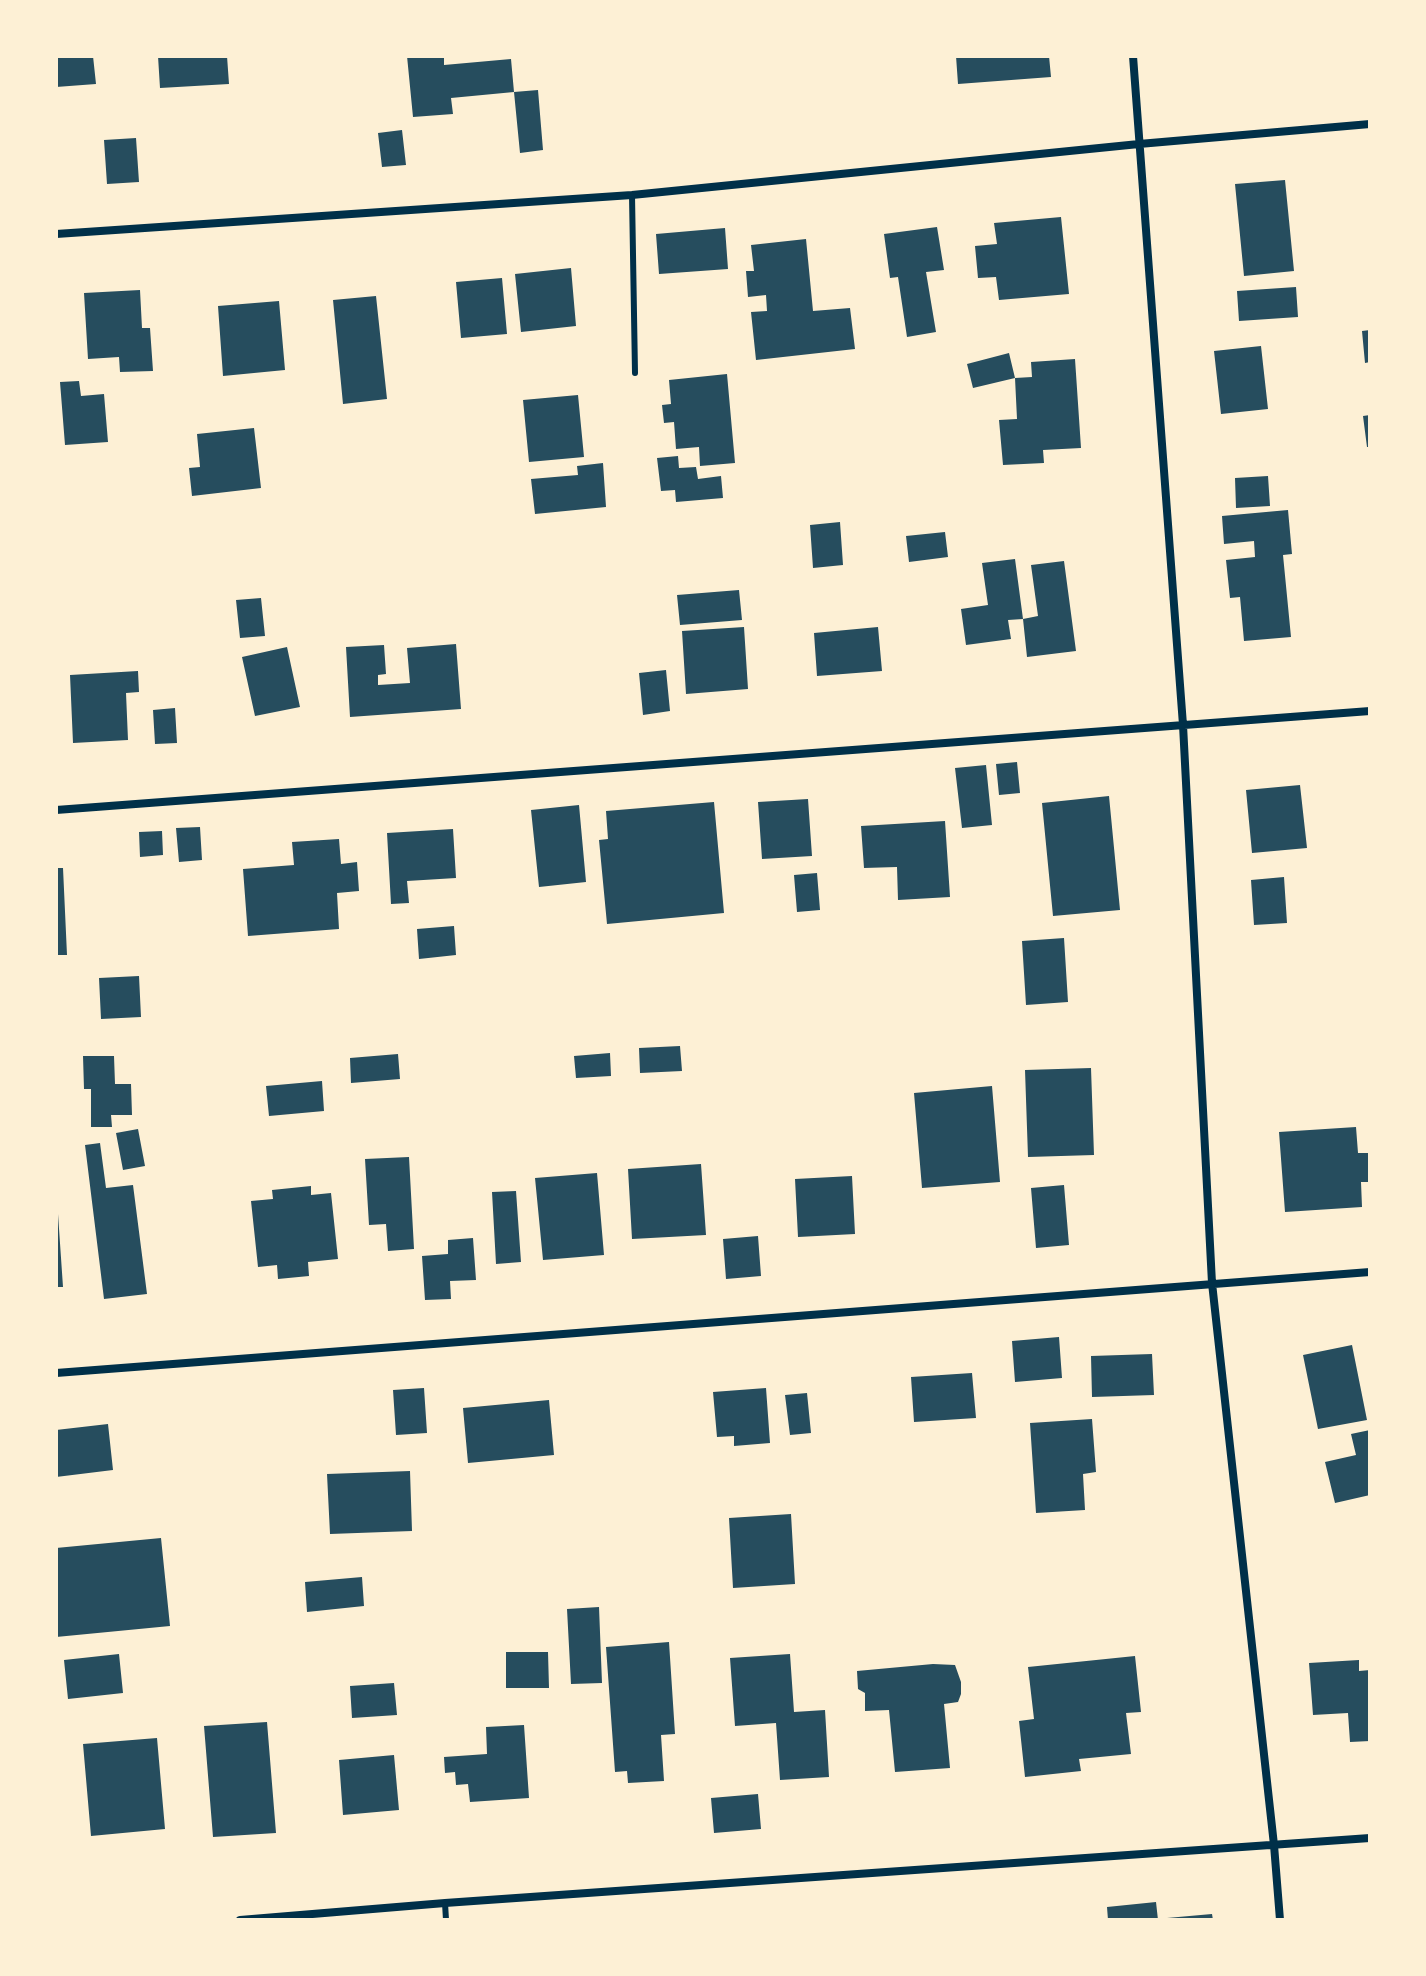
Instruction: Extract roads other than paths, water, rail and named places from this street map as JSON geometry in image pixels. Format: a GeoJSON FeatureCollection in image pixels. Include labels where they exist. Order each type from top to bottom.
{"type":"FeatureCollection","features":[{"type":"Feature","properties":{"kind":"street"},"geometry":{"type":"LineString","coordinates":[[1133,56],[1183,725],[1212,1283],[1280,1920]]}},
{"type":"Feature","properties":{"kind":"street"},"geometry":{"type":"LineString","coordinates":[[56,234],[632,195],[1370,124]]}},
{"type":"Feature","properties":{"kind":"street"},"geometry":{"type":"LineString","coordinates":[[56,810],[1370,711]]}},
{"type":"Feature","properties":{"kind":"street"},"geometry":{"type":"LineString","coordinates":[[56,1373],[1370,1272]]}},
{"type":"Feature","properties":{"kind":"street"},"geometry":{"type":"LineString","coordinates":[[240,1920],[1370,1838]]}},
{"type":"Feature","properties":{"kind":"lane"},"geometry":{"type":"LineString","coordinates":[[632,195],[635,373]]}},
{"type":"Feature","properties":{"kind":"lane"},"geometry":{"type":"LineString","coordinates":[[445,1903],[446,1920]]}}]}
